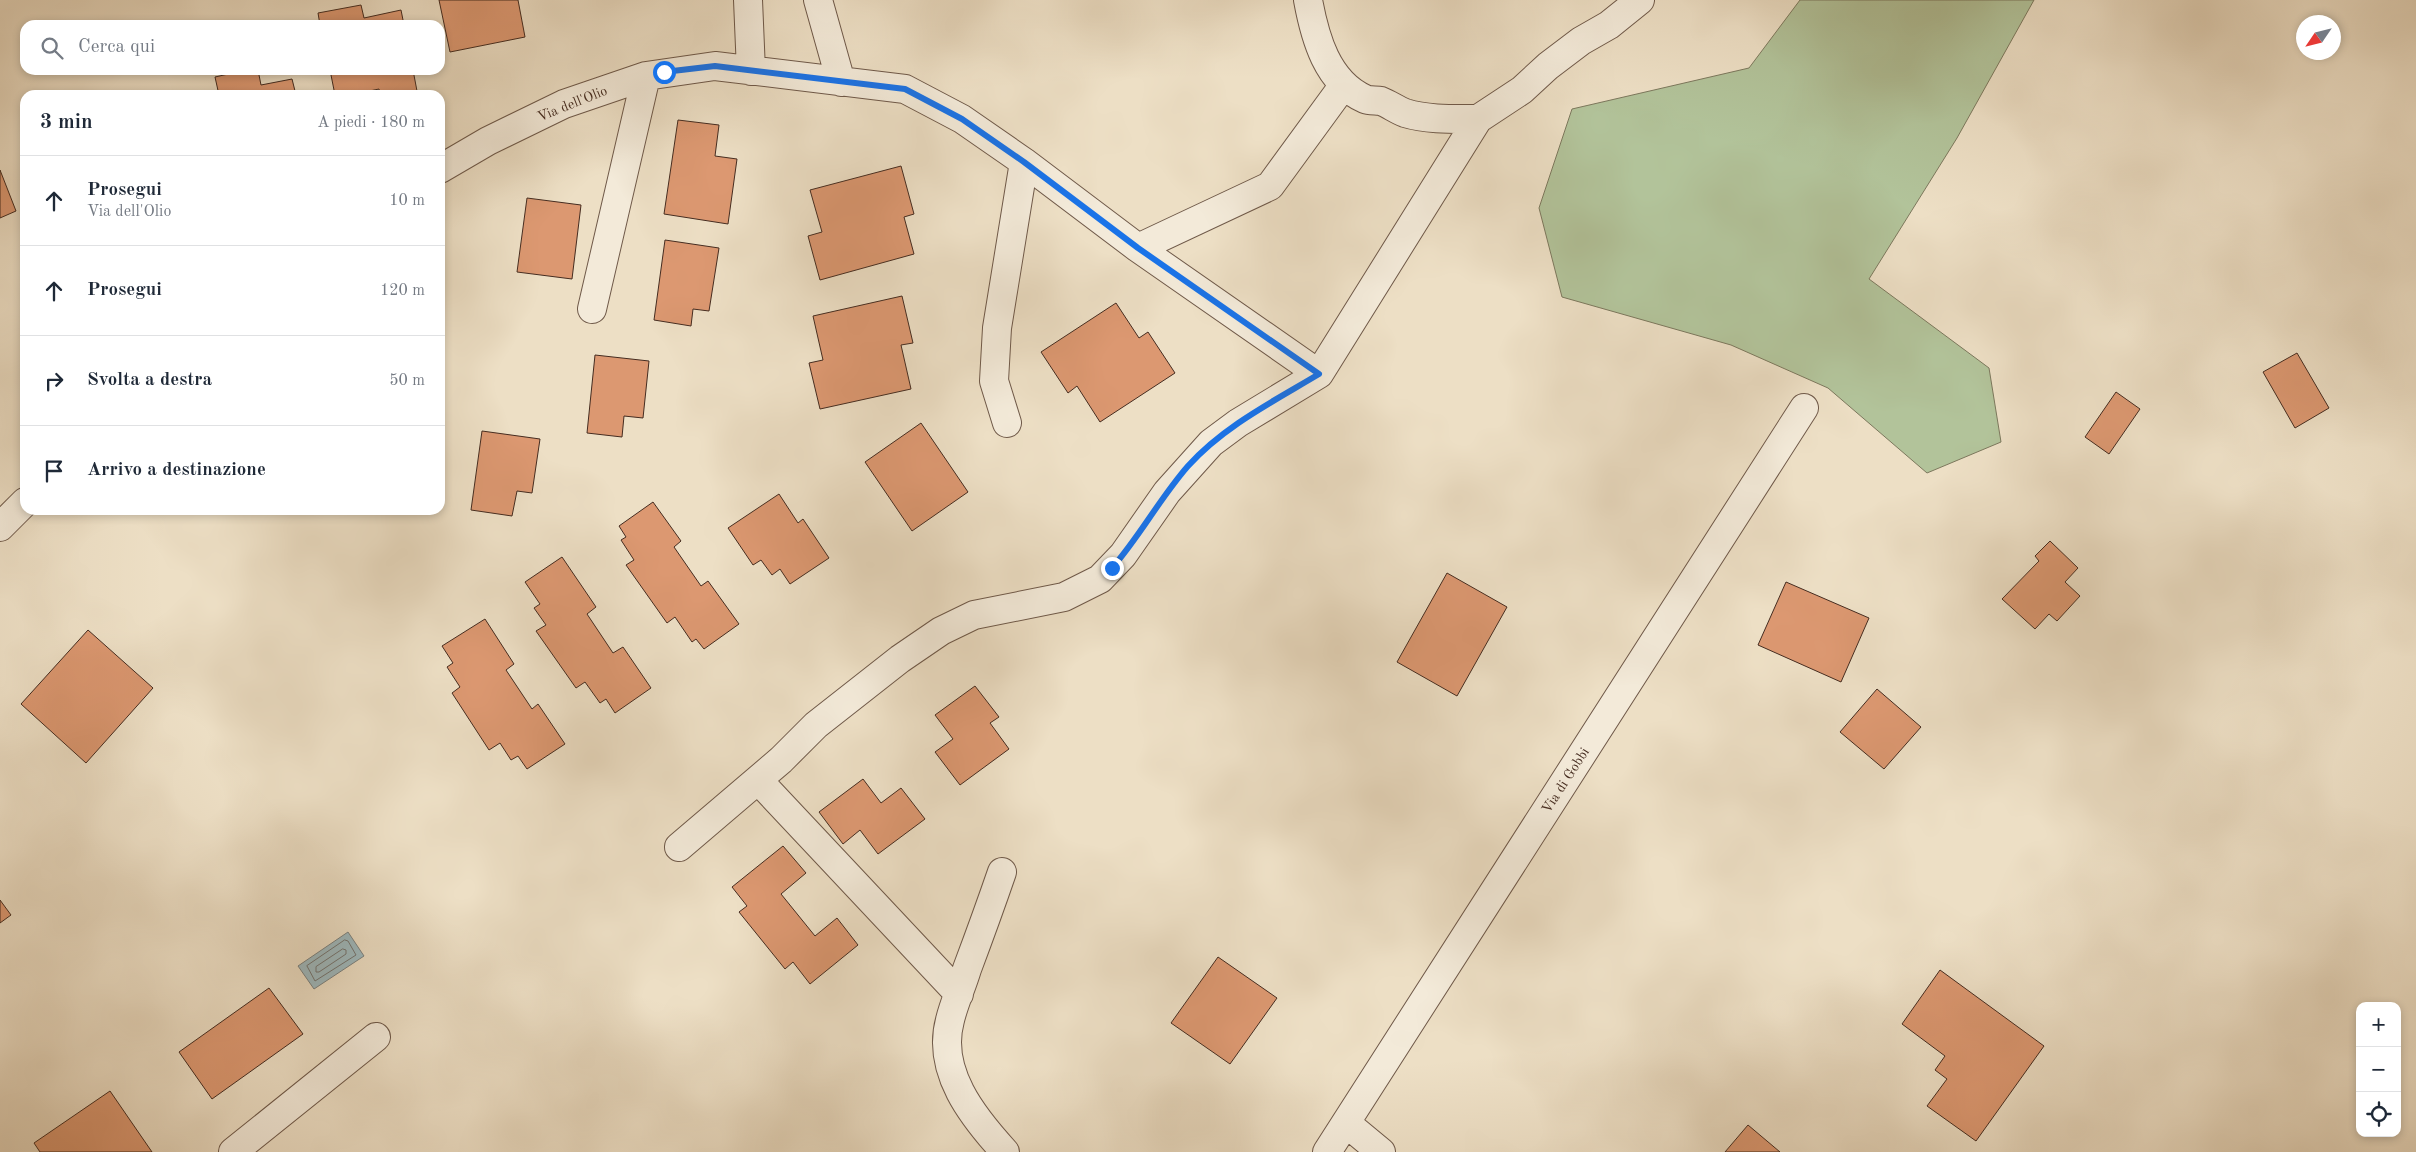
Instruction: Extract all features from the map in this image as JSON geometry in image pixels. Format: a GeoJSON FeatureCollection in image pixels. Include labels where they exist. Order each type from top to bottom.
{"type":"FeatureCollection","features":[{"type":"Feature","properties":{"kind":"street"},"geometry":{"type":"LineString","coordinates":[[748,0],[751,71]]}},
{"type":"Feature","properties":{"kind":"street"},"geometry":{"type":"LineString","coordinates":[[818,0],[841,82]]}},
{"type":"Feature","properties":{"kind":"street"},"geometry":{"type":"LineString","coordinates":[[1308,0],[1320,45],[1329,65],[1343,86],[1367,100],[1381,102],[1424,118],[1478,119]]}},
{"type":"Feature","properties":{"kind":"street"},"geometry":{"type":"LineString","coordinates":[[679,847],[758,780],[816,725],[900,659],[941,631],[974,615],[1064,596],[1100,579],[1123,555],[1167,492],[1212,443],[1238,423],[1319,374],[1478,119],[1522,90],[1548,66],[1640,0]]}},
{"type":"Feature","properties":{"kind":"street","name":"Via dell'Olio"},"geometry":{"type":"LineString","coordinates":[[445,166],[539,115],[592,93],[646,76],[715,66],[905,89],[962,119],[1024,162],[1138,248],[1319,374]]}},
{"type":"Feature","properties":{"kind":"street"},"geometry":{"type":"LineString","coordinates":[[592,309],[646,76]]}},
{"type":"Feature","properties":{"kind":"street"},"geometry":{"type":"LineString","coordinates":[[1138,248],[1270,186],[1343,86]]}},
{"type":"Feature","properties":{"kind":"street"},"geometry":{"type":"LineString","coordinates":[[1007,423],[994,381],[997,328],[1024,162]]}},
{"type":"Feature","properties":{"kind":"street","name":"Via di Gobbi"},"geometry":{"type":"LineString","coordinates":[[1327,1152],[1804,408]]}},
{"type":"Feature","properties":{"kind":"street"},"geometry":{"type":"LineString","coordinates":[[0,527],[20,507]]}},
{"type":"Feature","properties":{"kind":"street"},"geometry":{"type":"LineString","coordinates":[[758,780],[958,994]]}},
{"type":"Feature","properties":{"kind":"street"},"geometry":{"type":"LineString","coordinates":[[1002,872],[958,994],[948,1030],[952,1071],[969,1109],[1005,1152]]}},
{"type":"Feature","properties":{"kind":"street"},"geometry":{"type":"LineString","coordinates":[[233,1152],[376,1037]]}},
{"type":"Feature","properties":{"kind":"street"},"geometry":{"type":"LineString","coordinates":[[1346,1122],[1382,1152]]}},
{"type":"Feature","properties":{"kind":"green space"},"geometry":{"type":"Polygon","coordinates":[[[1800,0],[2034,0],[1957,138],[1869,279],[1989,368],[2001,442],[1927,473],[1828,388],[1731,345],[1562,297],[1539,208],[1572,109],[1749,68],[1800,0]]]}},
{"type":"Feature","properties":{"kind":"water"},"geometry":{"type":"Polygon","coordinates":[[[348,932],[364,956],[314,989],[298,966],[348,932]]]}},
{"type":"Feature","properties":{"kind":"building"},"geometry":{"type":"Polygon","coordinates":[[[439,0],[518,0],[525,37],[450,52],[445,20],[443,20],[439,0]]]}},
{"type":"Feature","properties":{"kind":"building"},"geometry":{"type":"Polygon","coordinates":[[[361,5],[364,18],[401,10],[403,20],[319,20],[318,13],[361,5]]]}},
{"type":"Feature","properties":{"kind":"building"},"geometry":{"type":"Polygon","coordinates":[[[224,75],[259,75],[261,85],[292,79],[295,90],[218,90],[215,77],[224,75]]]}},
{"type":"Feature","properties":{"kind":"building"},"geometry":{"type":"Polygon","coordinates":[[[331,75],[414,75],[417,90],[379,89],[334,90],[331,75]]]}},
{"type":"Feature","properties":{"kind":"building"},"geometry":{"type":"Polygon","coordinates":[[[678,120],[719,125],[715,156],[737,159],[728,224],[664,214],[678,120]]]}},
{"type":"Feature","properties":{"kind":"building"},"geometry":{"type":"Polygon","coordinates":[[[901,166],[914,214],[904,217],[914,254],[820,280],[808,236],[822,232],[810,190],[901,166]]]}},
{"type":"Feature","properties":{"kind":"building"},"geometry":{"type":"Polygon","coordinates":[[[0,170],[16,211],[0,218],[0,170]]]}},
{"type":"Feature","properties":{"kind":"building"},"geometry":{"type":"Polygon","coordinates":[[[527,198],[581,205],[572,279],[517,272],[527,198]]]}},
{"type":"Feature","properties":{"kind":"building"},"geometry":{"type":"Polygon","coordinates":[[[665,240],[719,248],[709,311],[693,309],[691,326],[654,320],[665,240]]]}},
{"type":"Feature","properties":{"kind":"building"},"geometry":{"type":"Polygon","coordinates":[[[902,296],[913,343],[901,345],[911,389],[820,409],[809,363],[823,360],[813,316],[902,296]]]}},
{"type":"Feature","properties":{"kind":"building"},"geometry":{"type":"Polygon","coordinates":[[[1116,303],[1139,338],[1148,332],[1175,373],[1100,422],[1077,386],[1068,393],[1041,352],[1116,303]]]}},
{"type":"Feature","properties":{"kind":"building"},"geometry":{"type":"Polygon","coordinates":[[[2297,353],[2329,408],[2295,428],[2263,372],[2297,353]]]}},
{"type":"Feature","properties":{"kind":"building"},"geometry":{"type":"Polygon","coordinates":[[[595,355],[649,361],[643,418],[624,416],[622,437],[587,433],[595,355]]]}},
{"type":"Feature","properties":{"kind":"building"},"geometry":{"type":"Polygon","coordinates":[[[2116,392],[2140,409],[2109,454],[2085,437],[2116,392]]]}},
{"type":"Feature","properties":{"kind":"building"},"geometry":{"type":"Polygon","coordinates":[[[921,423],[968,492],[912,531],[865,462],[921,423]]]}},
{"type":"Feature","properties":{"kind":"building"},"geometry":{"type":"Polygon","coordinates":[[[482,431],[540,439],[532,493],[517,491],[512,516],[471,510],[482,431]]]}},
{"type":"Feature","properties":{"kind":"building"},"geometry":{"type":"Polygon","coordinates":[[[779,494],[798,523],[803,519],[829,558],[790,584],[780,569],[772,575],[761,560],[753,565],[728,528],[779,494]]]}},
{"type":"Feature","properties":{"kind":"building"},"geometry":{"type":"Polygon","coordinates":[[[653,502],[681,541],[674,547],[701,586],[708,581],[739,624],[704,649],[696,639],[692,642],[675,617],[667,623],[626,565],[634,560],[621,540],[626,537],[619,526],[653,502]]]}},
{"type":"Feature","properties":{"kind":"building"},"geometry":{"type":"Polygon","coordinates":[[[2050,541],[2078,568],[2065,582],[2080,596],[2057,621],[2049,614],[2035,629],[2002,599],[2039,561],[2035,556],[2050,541]]]}},
{"type":"Feature","properties":{"kind":"building"},"geometry":{"type":"Polygon","coordinates":[[[562,557],[596,607],[587,614],[613,653],[623,647],[651,688],[615,713],[606,699],[600,703],[585,682],[576,688],[536,631],[546,625],[534,608],[540,604],[525,582],[562,557]]]}},
{"type":"Feature","properties":{"kind":"building"},"geometry":{"type":"Polygon","coordinates":[[[1447,573],[1507,607],[1457,696],[1397,662],[1447,573]]]}},
{"type":"Feature","properties":{"kind":"building"},"geometry":{"type":"Polygon","coordinates":[[[1786,582],[1869,618],[1841,682],[1758,645],[1786,582]]]}},
{"type":"Feature","properties":{"kind":"building"},"geometry":{"type":"Polygon","coordinates":[[[485,619],[514,664],[506,670],[532,709],[538,704],[565,744],[527,769],[518,756],[511,760],[500,743],[489,750],[452,693],[460,687],[447,667],[453,663],[442,646],[485,619]]]}},
{"type":"Feature","properties":{"kind":"building"},"geometry":{"type":"Polygon","coordinates":[[[88,630],[153,688],[86,763],[21,704],[88,630]]]}},
{"type":"Feature","properties":{"kind":"building"},"geometry":{"type":"Polygon","coordinates":[[[975,686],[999,717],[990,723],[1009,749],[960,785],[935,752],[953,739],[935,715],[975,686]]]}},
{"type":"Feature","properties":{"kind":"building"},"geometry":{"type":"Polygon","coordinates":[[[1877,689],[1921,727],[1884,769],[1840,732],[1877,689]]]}},
{"type":"Feature","properties":{"kind":"building"},"geometry":{"type":"Polygon","coordinates":[[[863,779],[881,803],[901,788],[925,819],[878,854],[860,830],[843,844],[819,812],[863,779]]]}},
{"type":"Feature","properties":{"kind":"building"},"geometry":{"type":"Polygon","coordinates":[[[783,846],[806,873],[781,894],[815,936],[837,918],[858,945],[810,984],[793,962],[785,969],[739,912],[747,906],[732,887],[783,846]]]}},
{"type":"Feature","properties":{"kind":"building"},"geometry":{"type":"Polygon","coordinates":[[[0,900],[11,915],[0,923],[0,900]]]}},
{"type":"Feature","properties":{"kind":"building"},"geometry":{"type":"Polygon","coordinates":[[[1218,957],[1277,998],[1230,1064],[1171,1023],[1218,957]]]}},
{"type":"Feature","properties":{"kind":"building"},"geometry":{"type":"Polygon","coordinates":[[[1940,970],[2044,1046],[1976,1141],[1927,1106],[1947,1079],[1935,1070],[1945,1056],[1902,1024],[1940,970]]]}},
{"type":"Feature","properties":{"kind":"building"},"geometry":{"type":"Polygon","coordinates":[[[269,988],[303,1034],[212,1099],[179,1052],[269,988]]]}},
{"type":"Feature","properties":{"kind":"building"},"geometry":{"type":"Polygon","coordinates":[[[110,1091],[152,1152],[40,1152],[34,1143],[110,1091]]]}},
{"type":"Feature","properties":{"kind":"building"},"geometry":{"type":"Polygon","coordinates":[[[1748,1125],[1780,1152],[1725,1152],[1748,1125]]]}},
{"type":"Feature","properties":{"kind":"route"},"geometry":{"type":"LineString","coordinates":[[664,72],[715,66],[905,89],[962,119],[1024,162],[1138,248],[1319,374],[1238,423],[1212,443],[1189,465],[1167,492],[1112,568]]}}]}
